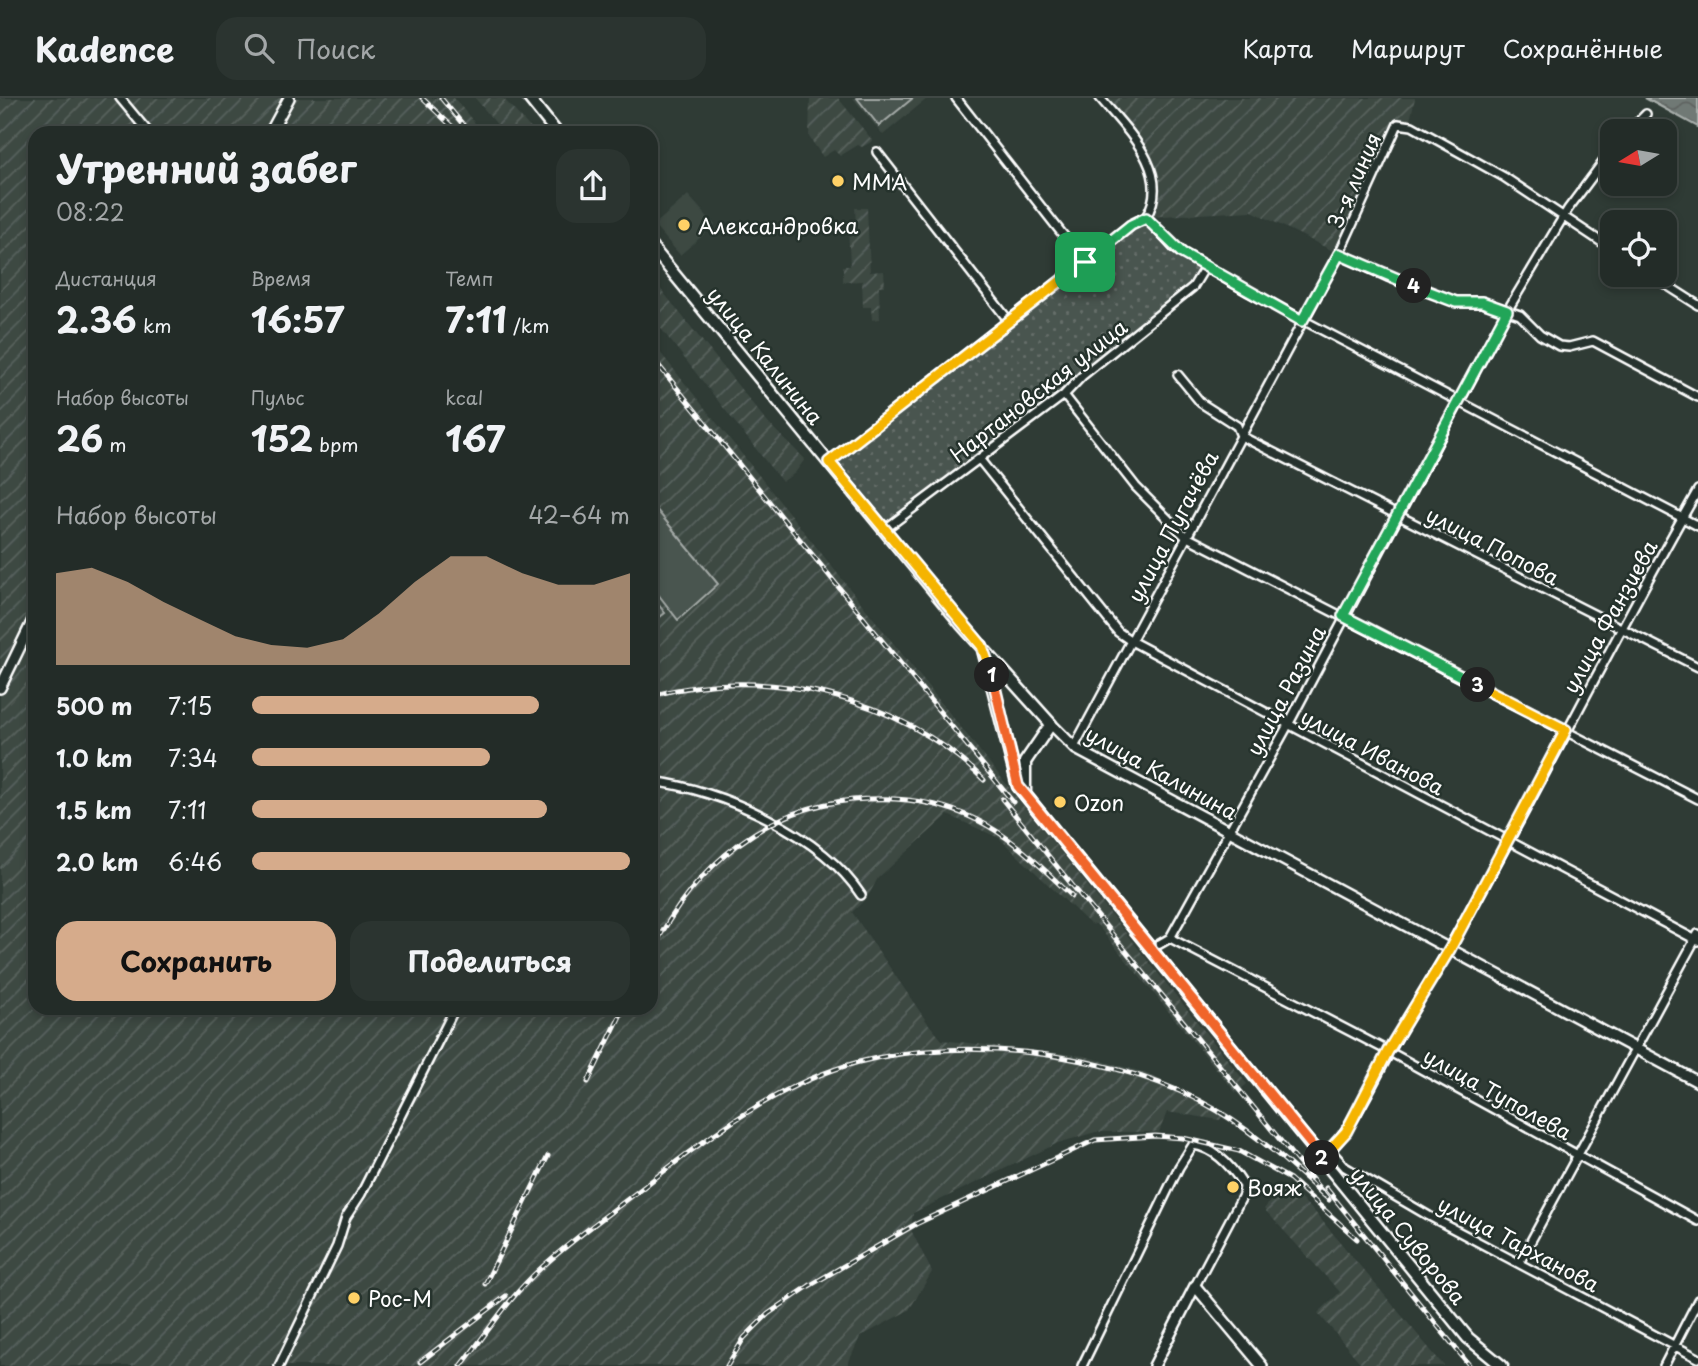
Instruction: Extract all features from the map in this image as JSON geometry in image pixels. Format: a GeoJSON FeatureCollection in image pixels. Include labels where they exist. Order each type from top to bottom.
{"type":"FeatureCollection","features":[{"type":"Feature","properties":{"kind":"main road"},"geometry":{"type":"LineString","coordinates":[[528,98],[552,126]]}},
{"type":"Feature","properties":{"kind":"main road","name":"улица Калинина"},"geometry":{"type":"LineString","coordinates":[[658,254],[884,530],[1051,724]]}},
{"type":"Feature","properties":{"kind":"main road","name":"улица Суворова"},"geometry":{"type":"LineString","coordinates":[[982,646],[997,695],[1015,779],[1027,797],[1468,1338],[1502,1366]]}},
{"type":"Feature","properties":{"kind":"main road"},"geometry":{"type":"LineString","coordinates":[[1027,797],[1023,785],[1025,762],[1051,724]]}},
{"type":"Feature","properties":{"kind":"street"},"geometry":{"type":"LineString","coordinates":[[120,98],[143,126]]}},
{"type":"Feature","properties":{"kind":"street"},"geometry":{"type":"LineString","coordinates":[[274,126],[289,98]]}},
{"type":"Feature","properties":{"kind":"street"},"geometry":{"type":"LineString","coordinates":[[956,98],[1085,262]]}},
{"type":"Feature","properties":{"kind":"street"},"geometry":{"type":"LineString","coordinates":[[829,462],[1131,225],[1146,218],[1155,197],[1149,165],[1132,136],[1100,98]]}},
{"type":"Feature","properties":{"kind":"street"},"geometry":{"type":"LineString","coordinates":[[1641,119],[1646,114]]}},
{"type":"Feature","properties":{"kind":"street","name":"3-я линия"},"geometry":{"type":"LineString","coordinates":[[1302,321],[1339,254],[1398,124],[1412,126],[1504,177],[1600,241]]}},
{"type":"Feature","properties":{"kind":"street"},"geometry":{"type":"LineString","coordinates":[[877,152],[1009,321]]}},
{"type":"Feature","properties":{"kind":"street","name":"улица Разина"},"geometry":{"type":"LineString","coordinates":[[1170,938],[1288,725],[1343,616],[1507,311],[1564,217],[1600,167]]}},
{"type":"Feature","properties":{"kind":"street"},"geometry":{"type":"LineString","coordinates":[[1146,218],[1174,247],[1205,267],[1302,321],[1698,526]]}},
{"type":"Feature","properties":{"kind":"street"},"geometry":{"type":"LineString","coordinates":[[1339,254],[1388,277],[1456,302],[1482,302],[1520,314],[1540,335],[1559,346],[1569,347],[1593,341],[1698,397]]}},
{"type":"Feature","properties":{"kind":"street","name":"Нартановская улица"},"geometry":{"type":"LineString","coordinates":[[884,530],[1065,395],[1082,376],[1193,287],[1205,267]]}},
{"type":"Feature","properties":{"kind":"street"},"geometry":{"type":"LineString","coordinates":[[1670,287],[1698,305]]}},
{"type":"Feature","properties":{"kind":"street","name":"улица Пугачёва"},"geometry":{"type":"LineString","coordinates":[[1074,747],[1302,321]]}},
{"type":"Feature","properties":{"kind":"street","name":"улица Попова"},"geometry":{"type":"LineString","coordinates":[[1178,375],[1200,403],[1237,426],[1241,436],[1698,667]]}},
{"type":"Feature","properties":{"kind":"street"},"geometry":{"type":"LineString","coordinates":[[1065,395],[1136,487],[1185,536],[1698,799]]}},
{"type":"Feature","properties":{"kind":"street","name":"улица Иванова"},"geometry":{"type":"LineString","coordinates":[[980,460],[1118,632],[1131,641],[1697,938]]}},
{"type":"Feature","properties":{"kind":"street","name":"улица Фанзиева"},"geometry":{"type":"LineString","coordinates":[[1323,1159],[1346,1132],[1388,1051],[1450,949],[1698,490]]}},
{"type":"Feature","properties":{"kind":"street"},"geometry":{"type":"LineString","coordinates":[[0,688],[28,630]]}},
{"type":"Feature","properties":{"kind":"street","name":"улица Калинина"},"geometry":{"type":"LineString","coordinates":[[1051,724],[1074,747],[1698,1082]]}},
{"type":"Feature","properties":{"kind":"street"},"geometry":{"type":"LineString","coordinates":[[658,782],[704,791],[753,809],[838,867],[861,895]]}},
{"type":"Feature","properties":{"kind":"street"},"geometry":{"type":"LineString","coordinates":[[1151,949],[1170,938]]}},
{"type":"Feature","properties":{"kind":"street","name":"улица Туполева"},"geometry":{"type":"LineString","coordinates":[[1170,938],[1388,1051],[1577,1158],[1698,1221]]}},
{"type":"Feature","properties":{"kind":"street"},"geometry":{"type":"LineString","coordinates":[[1519,1263],[1697,938]]}},
{"type":"Feature","properties":{"kind":"street"},"geometry":{"type":"LineString","coordinates":[[279,1366],[337,1246],[346,1217],[361,1194],[451,1015]]}},
{"type":"Feature","properties":{"kind":"street"},"geometry":{"type":"LineString","coordinates":[[1082,1366],[1179,1167],[1193,1145],[1216,1154],[1237,1175],[1244,1186],[1243,1195],[1153,1366]]}},
{"type":"Feature","properties":{"kind":"street","name":"улица Тарханова"},"geometry":{"type":"LineString","coordinates":[[1331,1151],[1345,1167],[1698,1358]]}},
{"type":"Feature","properties":{"kind":"street"},"geometry":{"type":"LineString","coordinates":[[1195,1286],[1262,1366]]}},
{"type":"Feature","properties":{"kind":"street"},"geometry":{"type":"LineString","coordinates":[[1664,1366],[1698,1300]]}},
{"type":"Feature","properties":{"kind":"shaded area"},"geometry":{"type":"Polygon","coordinates":[[[0,98],[454,98],[477,126],[28,126],[28,1015],[658,1015],[658,350],[1247,1084],[1236,1093],[1097,925],[1090,924],[999,838],[948,815],[878,878],[867,898],[852,912],[942,1040],[1084,1056],[1143,1072],[1225,1111],[1220,1120],[1167,1112],[1159,1132],[1096,1132],[1058,1143],[913,1213],[911,1230],[932,1272],[909,1310],[860,1337],[847,1366],[0,1366],[0,98]]]}},
{"type":"Feature","properties":{"kind":"shaded area"},"geometry":{"type":"Polygon","coordinates":[[[475,98],[503,98],[529,126],[498,126],[475,98]]]}},
{"type":"Feature","properties":{"kind":"shaded area"},"geometry":{"type":"Polygon","coordinates":[[[810,98],[838,98],[873,141],[862,147],[858,145],[840,156],[834,150],[823,157],[809,137],[810,98]]]}},
{"type":"Feature","properties":{"kind":"shaded area"},"geometry":{"type":"Polygon","coordinates":[[[853,98],[928,98],[883,135],[853,98]]]}},
{"type":"Feature","properties":{"kind":"shaded area"},"geometry":{"type":"Polygon","coordinates":[[[857,98],[913,98],[879,126],[857,98]]]}},
{"type":"Feature","properties":{"kind":"shaded area"},"geometry":{"type":"Polygon","coordinates":[[[1100,98],[1415,98],[1409,126],[1398,124],[1339,254],[1252,211],[1146,217],[1152,208],[1149,165],[1100,98]]]}},
{"type":"Feature","properties":{"kind":"shaded area","name":"Александровка"},"geometry":{"type":"Polygon","coordinates":[[[688,195],[715,225],[680,255],[658,230],[658,221],[688,195]]]}},
{"type":"Feature","properties":{"kind":"shaded area"},"geometry":{"type":"Polygon","coordinates":[[[855,208],[867,208],[870,272],[884,271],[885,286],[879,286],[880,319],[872,320],[871,307],[863,307],[862,281],[843,282],[843,266],[850,266],[848,227],[856,226],[855,208]]]}},
{"type":"Feature","properties":{"kind":"shaded area"},"geometry":{"type":"Polygon","coordinates":[[[1146,218],[1167,241],[1205,267],[1193,287],[884,530],[829,462],[1146,218]]]}},
{"type":"Feature","properties":{"kind":"shaded area"},"geometry":{"type":"Polygon","coordinates":[[[658,286],[768,423],[805,459],[795,473],[782,482],[658,325],[658,286]]]}},
{"type":"Feature","properties":{"kind":"shaded area"},"geometry":{"type":"Polygon","coordinates":[[[658,511],[718,584],[678,620],[658,594],[658,511]]]}},
{"type":"Feature","properties":{"kind":"shaded area"},"geometry":{"type":"Polygon","coordinates":[[[658,604],[665,613],[658,618],[658,604]]]}},
{"type":"Feature","properties":{"kind":"shaded area"},"geometry":{"type":"Polygon","coordinates":[[[1284,1184],[1314,1211],[1444,1366],[1363,1366],[1318,1313],[1340,1292],[1264,1209],[1284,1184]]]}},
{"type":"Feature","properties":{"kind":"water"},"geometry":{"type":"Polygon","coordinates":[[[1645,98],[1698,98],[1698,127],[1645,98]]]}},
{"type":"Feature","properties":{"kind":"railway"},"geometry":{"type":"LineString","coordinates":[[422,98],[452,126]]}},
{"type":"Feature","properties":{"kind":"railway"},"geometry":{"type":"LineString","coordinates":[[441,98],[464,126]]}},
{"type":"Feature","properties":{"kind":"railway"},"geometry":{"type":"LineString","coordinates":[[658,365],[1013,802]]}},
{"type":"Feature","properties":{"kind":"railway"},"geometry":{"type":"LineString","coordinates":[[658,695],[694,687],[739,684],[784,686],[828,694],[872,708],[913,727],[950,751],[984,780]]}},
{"type":"Feature","properties":{"kind":"railway"},"geometry":{"type":"LineString","coordinates":[[658,941],[689,893],[712,867],[738,844],[767,826],[798,812],[832,803],[868,799],[924,802],[964,814],[990,827],[1015,845],[1072,896]]}},
{"type":"Feature","properties":{"kind":"railway"},"geometry":{"type":"LineString","coordinates":[[461,1366],[530,1279],[579,1236],[746,1113],[801,1083],[859,1062],[901,1054],[994,1050],[1043,1054],[1136,1075],[1179,1091],[1218,1111],[1275,1152],[1329,1200],[1002,799]]}},
{"type":"Feature","properties":{"kind":"railway"},"geometry":{"type":"LineString","coordinates":[[588,1082],[621,1015]]}},
{"type":"Feature","properties":{"kind":"railway"},"geometry":{"type":"LineString","coordinates":[[727,1366],[744,1338],[768,1314],[809,1286],[916,1224],[1095,1140],[1155,1136],[1183,1138],[1239,1151],[1290,1179],[1357,1239]]}},
{"type":"Feature","properties":{"kind":"railway"},"geometry":{"type":"LineString","coordinates":[[485,1284],[548,1156]]}},
{"type":"Feature","properties":{"kind":"railway"},"geometry":{"type":"LineString","coordinates":[[1326,1188],[1470,1366]]}},
{"type":"Feature","properties":{"kind":"railway"},"geometry":{"type":"LineString","coordinates":[[420,1362],[506,1296]]}},
{"type":"Feature","properties":{"kind":"place","name":"MMA"},"geometry":{"type":"Point","coordinates":[838,181]}},
{"type":"Feature","properties":{"kind":"place","name":"Александровка"},"geometry":{"type":"Point","coordinates":[684,225]}},
{"type":"Feature","properties":{"kind":"place","name":"Ozon"},"geometry":{"type":"Point","coordinates":[1060,802]}},
{"type":"Feature","properties":{"kind":"place","name":"Вояж"},"geometry":{"type":"Point","coordinates":[1233,1187]}},
{"type":"Feature","properties":{"kind":"place","name":"Рос-М"},"geometry":{"type":"Point","coordinates":[354,1298]}},
{"type":"Feature","properties":{"kind":"route"},"geometry":{"type":"LineString","coordinates":[[1146,218],[1182,253],[1302,321],[1339,254],[1388,277],[1456,302],[1482,302],[1507,311],[1343,616],[1566,730],[1450,949],[1388,1051],[1346,1132],[1323,1159],[1018,786],[997,695],[982,646],[829,462],[932,378],[1085,262],[1131,225],[1146,218]]}}]}
